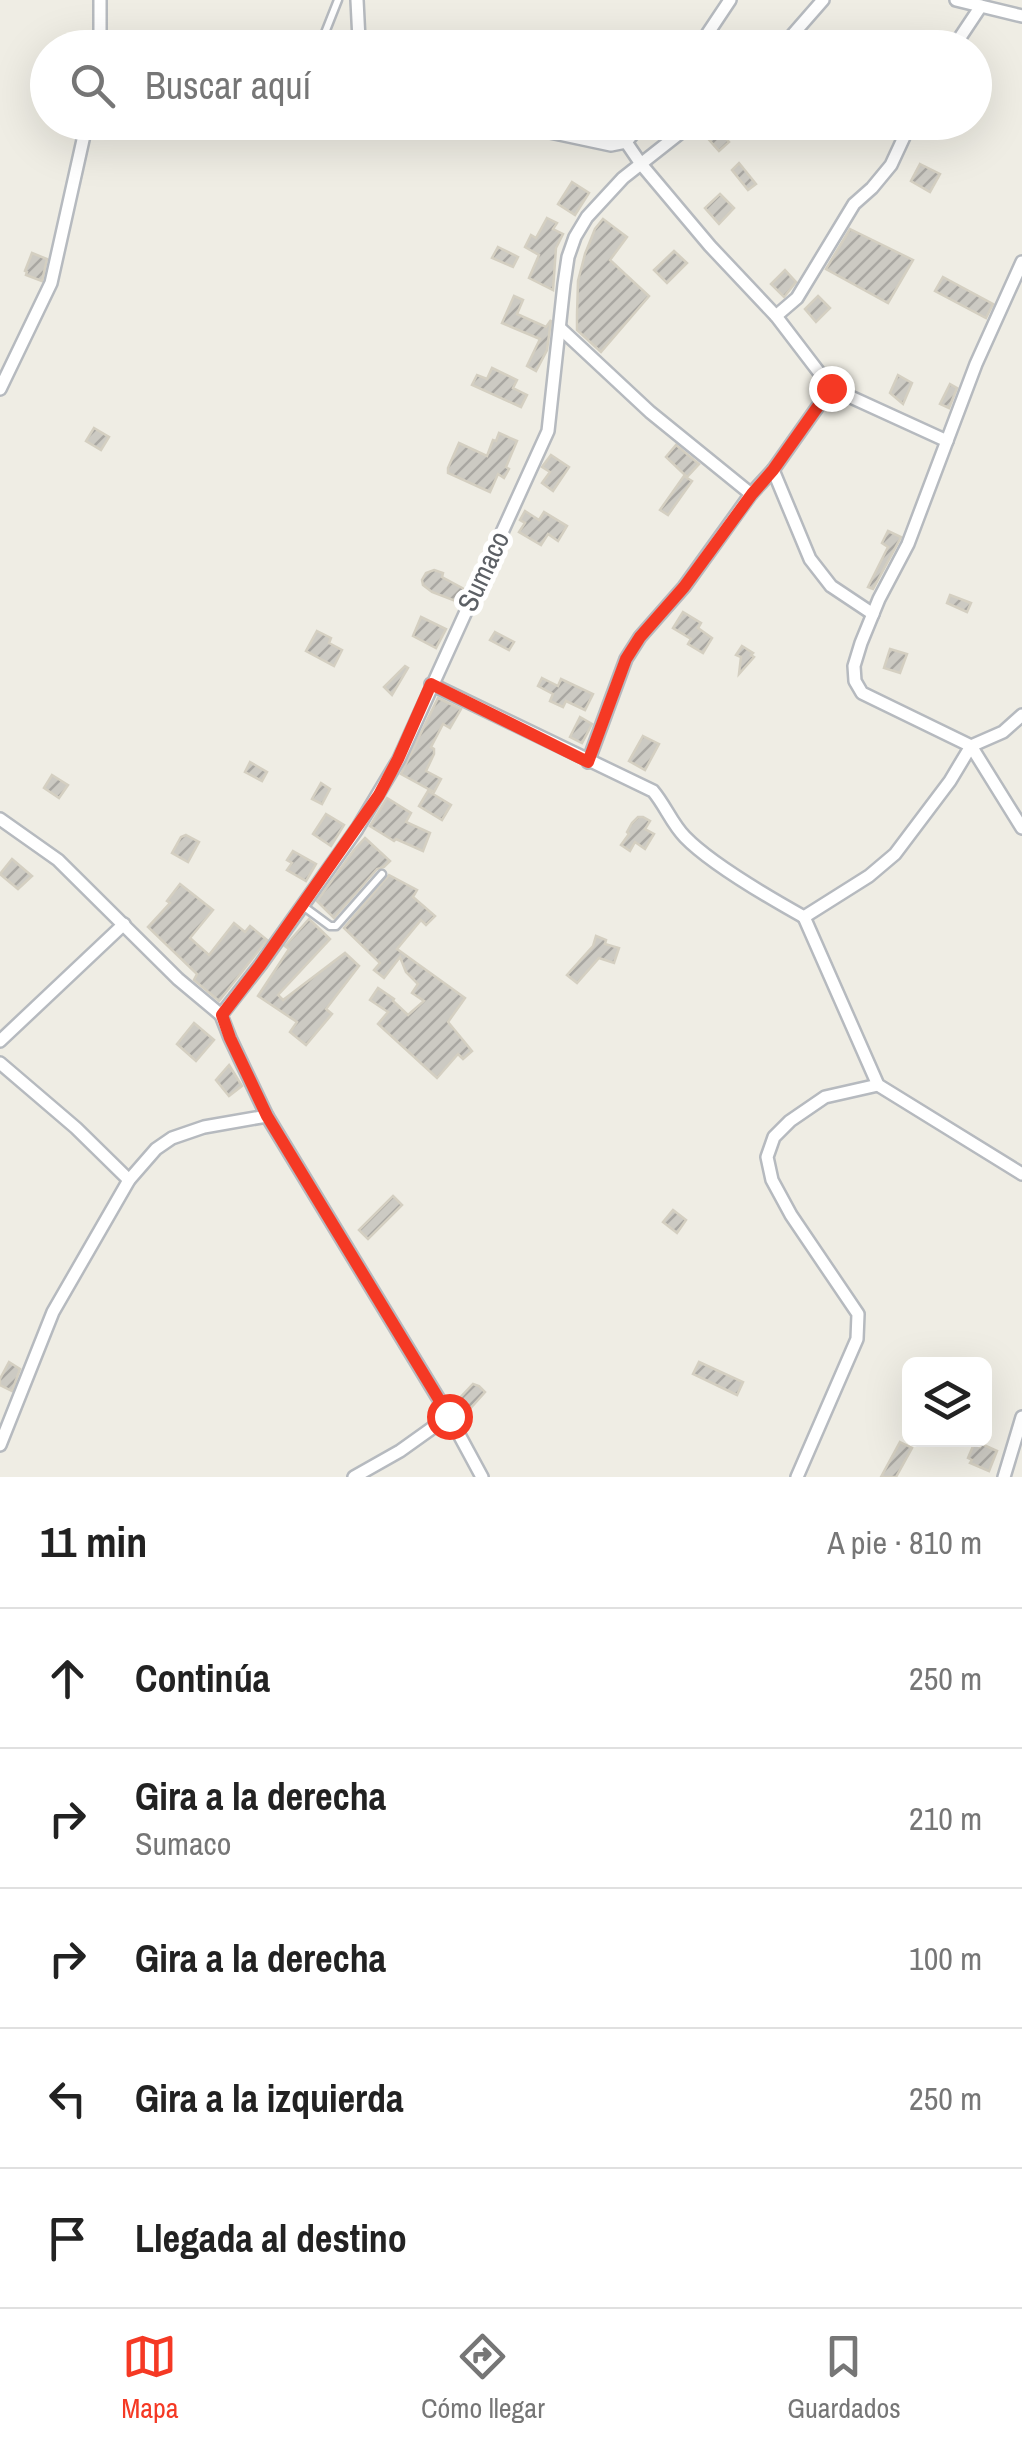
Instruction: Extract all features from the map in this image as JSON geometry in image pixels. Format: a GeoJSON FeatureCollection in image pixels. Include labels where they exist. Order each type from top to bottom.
{"type":"FeatureCollection","features":[{"type":"Feature","properties":{"kind":"street"},"geometry":{"type":"LineString","coordinates":[[100,0],[100,30]]}},
{"type":"Feature","properties":{"kind":"street"},"geometry":{"type":"LineString","coordinates":[[357,0],[358,30]]}},
{"type":"Feature","properties":{"kind":"street"},"geometry":{"type":"LineString","coordinates":[[710,30],[730,0]]}},
{"type":"Feature","properties":{"kind":"street"},"geometry":{"type":"LineString","coordinates":[[799,30],[824,0]]}},
{"type":"Feature","properties":{"kind":"street"},"geometry":{"type":"LineString","coordinates":[[956,0],[1022,16]]}},
{"type":"Feature","properties":{"kind":"street"},"geometry":{"type":"LineString","coordinates":[[965,30],[981,6]]}},
{"type":"Feature","properties":{"kind":"street"},"geometry":{"type":"LineString","coordinates":[[0,389],[51,283],[83,140]]}},
{"type":"Feature","properties":{"kind":"street"},"geometry":{"type":"LineString","coordinates":[[588,140],[612,145],[626,142],[710,246],[776,316],[831,388],[947,441]]}},
{"type":"Feature","properties":{"kind":"street","name":"Sumaco"},"geometry":{"type":"LineString","coordinates":[[222,1015],[379,795],[548,431],[568,257],[575,237],[602,200],[671,140]]}},
{"type":"Feature","properties":{"kind":"street"},"geometry":{"type":"LineString","coordinates":[[776,316],[797,298],[854,204],[891,165],[902,140]]}},
{"type":"Feature","properties":{"kind":"street"},"geometry":{"type":"LineString","coordinates":[[1022,262],[976,364],[908,544],[873,614],[854,666],[855,681],[862,693],[971,746],[1022,828]]}},
{"type":"Feature","properties":{"kind":"street"},"geometry":{"type":"LineString","coordinates":[[561,330],[650,412],[752,494]]}},
{"type":"Feature","properties":{"kind":"street"},"geometry":{"type":"LineString","coordinates":[[588,762],[626,659],[640,637],[684,587],[831,388]]}},
{"type":"Feature","properties":{"kind":"street"},"geometry":{"type":"LineString","coordinates":[[773,470],[810,559],[832,586],[873,614]]}},
{"type":"Feature","properties":{"kind":"street"},"geometry":{"type":"LineString","coordinates":[[431,684],[653,791],[692,844],[804,917],[878,1085],[1022,1174]]}},
{"type":"Feature","properties":{"kind":"street"},"geometry":{"type":"LineString","coordinates":[[804,917],[895,854],[971,746],[1003,732],[1022,716]]}},
{"type":"Feature","properties":{"kind":"street"},"geometry":{"type":"LineString","coordinates":[[0,819],[58,860],[178,979],[222,1015],[267,1116],[482,1477]]}},
{"type":"Feature","properties":{"kind":"street"},"geometry":{"type":"LineString","coordinates":[[0,1041],[124,924]]}},
{"type":"Feature","properties":{"kind":"street"},"geometry":{"type":"LineString","coordinates":[[0,1063],[129,1180]]}},
{"type":"Feature","properties":{"kind":"street"},"geometry":{"type":"LineString","coordinates":[[797,1477],[857,1339],[858,1314],[790,1216],[772,1180],[767,1157],[774,1137],[825,1098],[878,1085]]}},
{"type":"Feature","properties":{"kind":"street"},"geometry":{"type":"LineString","coordinates":[[0,1445],[53,1312],[129,1180],[156,1149],[172,1138],[204,1127],[267,1116]]}},
{"type":"Feature","properties":{"kind":"street"},"geometry":{"type":"LineString","coordinates":[[354,1477],[449,1416]]}},
{"type":"Feature","properties":{"kind":"street"},"geometry":{"type":"LineString","coordinates":[[1004,1477],[1022,1416]]}},
{"type":"Feature","properties":{"kind":"lane"},"geometry":{"type":"LineString","coordinates":[[326,30],[338,0]]}},
{"type":"Feature","properties":{"kind":"lane"},"geometry":{"type":"LineString","coordinates":[[302,905],[330,926],[336,926],[382,874]]}},
{"type":"Feature","properties":{"kind":"building"},"geometry":{"type":"Polygon","coordinates":[[[709,140],[727,140],[719,151],[709,140]]]}},
{"type":"Feature","properties":{"kind":"building"},"geometry":{"type":"Polygon","coordinates":[[[739,163],[756,184],[748,190],[732,170],[739,163]]]}},
{"type":"Feature","properties":{"kind":"building"},"geometry":{"type":"Polygon","coordinates":[[[920,164],[940,174],[930,192],[911,181],[920,164]]]}},
{"type":"Feature","properties":{"kind":"building"},"geometry":{"type":"Polygon","coordinates":[[[572,182],[589,193],[575,215],[558,204],[572,182]]]}},
{"type":"Feature","properties":{"kind":"building"},"geometry":{"type":"Polygon","coordinates":[[[720,194],[734,208],[719,224],[705,208],[720,194]]]}},
{"type":"Feature","properties":{"kind":"building"},"geometry":{"type":"Polygon","coordinates":[[[547,218],[557,223],[553,229],[563,234],[556,248],[553,290],[529,278],[539,255],[525,247],[531,235],[536,238],[547,218]]]}},
{"type":"Feature","properties":{"kind":"building"},"geometry":{"type":"Polygon","coordinates":[[[603,219],[627,237],[610,260],[649,296],[601,352],[577,330],[577,315],[578,281],[585,254],[603,219]]]}},
{"type":"Feature","properties":{"kind":"building"},"geometry":{"type":"Polygon","coordinates":[[[850,229],[913,260],[888,303],[826,269],[850,229]]]}},
{"type":"Feature","properties":{"kind":"building"},"geometry":{"type":"Polygon","coordinates":[[[498,247],[518,257],[513,267],[492,258],[498,247]]]}},
{"type":"Feature","properties":{"kind":"building"},"geometry":{"type":"Polygon","coordinates":[[[674,251],[687,263],[667,283],[654,270],[674,251]]]}},
{"type":"Feature","properties":{"kind":"building"},"geometry":{"type":"Polygon","coordinates":[[[32,253],[47,259],[42,281],[26,275],[32,253]]]}},
{"type":"Feature","properties":{"kind":"building"},"geometry":{"type":"Polygon","coordinates":[[[785,270],[796,282],[784,297],[771,284],[785,270]]]}},
{"type":"Feature","properties":{"kind":"building"},"geometry":{"type":"Polygon","coordinates":[[[943,277],[993,304],[986,318],[935,291],[943,277]]]}},
{"type":"Feature","properties":{"kind":"building"},"geometry":{"type":"Polygon","coordinates":[[[514,296],[523,300],[517,314],[546,327],[551,320],[547,350],[536,371],[527,366],[540,339],[502,323],[514,296]]]}},
{"type":"Feature","properties":{"kind":"building"},"geometry":{"type":"Polygon","coordinates":[[[818,296],[830,308],[816,322],[805,309],[818,296]]]}},
{"type":"Feature","properties":{"kind":"building"},"geometry":{"type":"Polygon","coordinates":[[[492,368],[517,380],[513,388],[527,395],[521,407],[472,385],[477,375],[487,379],[492,368]]]}},
{"type":"Feature","properties":{"kind":"building"},"geometry":{"type":"Polygon","coordinates":[[[898,375],[912,383],[903,404],[890,393],[898,375]]]}},
{"type":"Feature","properties":{"kind":"building"},"geometry":{"type":"Polygon","coordinates":[[[950,384],[957,388],[949,408],[940,404],[950,384]]]}},
{"type":"Feature","properties":{"kind":"building"},"geometry":{"type":"Polygon","coordinates":[[[94,428],[109,437],[101,450],[86,441],[94,428]]]}},
{"type":"Feature","properties":{"kind":"building"},"geometry":{"type":"Polygon","coordinates":[[[499,433],[517,441],[506,467],[509,469],[504,478],[498,474],[490,492],[448,473],[459,443],[487,456],[499,433]]]}},
{"type":"Feature","properties":{"kind":"building"},"geometry":{"type":"Polygon","coordinates":[[[676,445],[699,464],[687,477],[666,457],[676,445]]]}},
{"type":"Feature","properties":{"kind":"building"},"geometry":{"type":"Polygon","coordinates":[[[551,455],[569,467],[553,491],[542,483],[550,472],[542,467],[551,455]]]}},
{"type":"Feature","properties":{"kind":"building"},"geometry":{"type":"Polygon","coordinates":[[[684,476],[692,481],[668,515],[660,510],[684,476]]]}},
{"type":"Feature","properties":{"kind":"building"},"geometry":{"type":"Polygon","coordinates":[[[525,511],[539,520],[544,512],[567,526],[558,541],[548,534],[541,545],[519,532],[525,523],[520,520],[525,511]]]}},
{"type":"Feature","properties":{"kind":"building"},"geometry":{"type":"Polygon","coordinates":[[[888,531],[901,537],[873,589],[868,587],[888,547],[882,543],[888,531]]]}},
{"type":"Feature","properties":{"kind":"building"},"geometry":{"type":"Polygon","coordinates":[[[434,570],[464,589],[458,602],[423,585],[426,573],[434,570]]]}},
{"type":"Feature","properties":{"kind":"building"},"geometry":{"type":"Polygon","coordinates":[[[950,595],[971,603],[967,612],[947,603],[950,595]]]}},
{"type":"Feature","properties":{"kind":"building"},"geometry":{"type":"Polygon","coordinates":[[[683,612],[701,623],[698,628],[712,638],[703,653],[688,644],[691,639],[673,628],[683,612]]]}},
{"type":"Feature","properties":{"kind":"building"},"geometry":{"type":"Polygon","coordinates":[[[421,617],[446,629],[436,648],[413,636],[421,617]]]}},
{"type":"Feature","properties":{"kind":"building"},"geometry":{"type":"Polygon","coordinates":[[[317,631],[342,650],[334,666],[306,651],[317,631]]]}},
{"type":"Feature","properties":{"kind":"building"},"geometry":{"type":"Polygon","coordinates":[[[495,632],[514,642],[509,650],[490,640],[495,632]]]}},
{"type":"Feature","properties":{"kind":"building"},"geometry":{"type":"Polygon","coordinates":[[[742,646],[754,657],[739,674],[741,657],[736,655],[742,646]]]}},
{"type":"Feature","properties":{"kind":"building"},"geometry":{"type":"Polygon","coordinates":[[[890,649],[907,654],[900,673],[884,668],[890,649]]]}},
{"type":"Feature","properties":{"kind":"building"},"geometry":{"type":"Polygon","coordinates":[[[405,666],[408,668],[392,695],[384,687],[405,666]]]}},
{"type":"Feature","properties":{"kind":"building"},"geometry":{"type":"Polygon","coordinates":[[[542,678],[558,686],[561,679],[593,694],[585,710],[566,701],[563,707],[550,701],[553,694],[538,686],[542,678]]]}},
{"type":"Feature","properties":{"kind":"building"},"geometry":{"type":"Polygon","coordinates":[[[438,698],[461,709],[450,728],[443,724],[431,747],[434,754],[426,771],[441,779],[434,792],[401,774],[438,698]]]}},
{"type":"Feature","properties":{"kind":"building"},"geometry":{"type":"Polygon","coordinates":[[[580,717],[592,724],[582,743],[570,737],[580,717]]]}},
{"type":"Feature","properties":{"kind":"building"},"geometry":{"type":"Polygon","coordinates":[[[643,736],[659,744],[645,770],[629,761],[643,736]]]}},
{"type":"Feature","properties":{"kind":"building"},"geometry":{"type":"Polygon","coordinates":[[[250,762],[267,772],[262,781],[245,772],[250,762]]]}},
{"type":"Feature","properties":{"kind":"building"},"geometry":{"type":"Polygon","coordinates":[[[52,775],[68,785],[59,798],[44,788],[52,775]]]}},
{"type":"Feature","properties":{"kind":"building"},"geometry":{"type":"Polygon","coordinates":[[[321,783],[330,789],[322,804],[312,799],[321,783]]]}},
{"type":"Feature","properties":{"kind":"building"},"geometry":{"type":"Polygon","coordinates":[[[428,791],[451,805],[442,820],[419,806],[428,791]]]}},
{"type":"Feature","properties":{"kind":"building"},"geometry":{"type":"Polygon","coordinates":[[[387,798],[411,813],[406,822],[430,833],[423,851],[394,841],[370,826],[387,798]]]}},
{"type":"Feature","properties":{"kind":"building"},"geometry":{"type":"Polygon","coordinates":[[[326,814],[344,825],[331,846],[313,834],[326,814]]]}},
{"type":"Feature","properties":{"kind":"building"},"geometry":{"type":"Polygon","coordinates":[[[638,817],[650,821],[645,829],[654,834],[645,849],[635,842],[630,851],[621,845],[638,817]]]}},
{"type":"Feature","properties":{"kind":"building"},"geometry":{"type":"Polygon","coordinates":[[[186,835],[199,842],[188,862],[172,853],[186,835]]]}},
{"type":"Feature","properties":{"kind":"building"},"geometry":{"type":"Polygon","coordinates":[[[365,838],[390,861],[377,869],[334,918],[317,901],[365,838]]]}},
{"type":"Feature","properties":{"kind":"building"},"geometry":{"type":"Polygon","coordinates":[[[293,851],[316,864],[306,881],[287,870],[292,863],[287,860],[293,851]]]}},
{"type":"Feature","properties":{"kind":"building"},"geometry":{"type":"Polygon","coordinates":[[[12,859],[32,876],[18,889],[0,874],[12,859]]]}},
{"type":"Feature","properties":{"kind":"building"},"geometry":{"type":"Polygon","coordinates":[[[389,875],[417,890],[413,897],[435,916],[426,925],[421,920],[397,949],[465,998],[448,1022],[472,1051],[463,1059],[458,1054],[437,1078],[378,1024],[388,1012],[370,1000],[378,988],[408,1015],[424,1001],[412,993],[418,984],[406,972],[400,957],[384,978],[374,970],[380,963],[344,928],[389,875]]]}},
{"type":"Feature","properties":{"kind":"building"},"geometry":{"type":"Polygon","coordinates":[[[180,884],[213,910],[190,938],[209,955],[234,923],[245,932],[250,926],[267,940],[219,1001],[194,980],[197,974],[148,927],[170,903],[167,901],[180,884]]]}},
{"type":"Feature","properties":{"kind":"building"},"geometry":{"type":"Polygon","coordinates":[[[309,919],[330,939],[278,995],[283,1000],[345,953],[359,966],[326,1009],[332,1014],[306,1045],[290,1032],[297,1022],[258,996],[289,949],[285,946],[309,919]]]}},
{"type":"Feature","properties":{"kind":"building"},"geometry":{"type":"Polygon","coordinates":[[[596,936],[619,948],[614,963],[599,958],[577,983],[567,975],[593,946],[596,936]]]}},
{"type":"Feature","properties":{"kind":"building"},"geometry":{"type":"Polygon","coordinates":[[[194,1023],[214,1040],[196,1061],[177,1044],[194,1023]]]}},
{"type":"Feature","properties":{"kind":"building"},"geometry":{"type":"Polygon","coordinates":[[[229,1065],[242,1086],[229,1096],[216,1080],[229,1065]]]}},
{"type":"Feature","properties":{"kind":"building"},"geometry":{"type":"Polygon","coordinates":[[[393,1196],[402,1205],[368,1239],[359,1230],[393,1196]]]}},
{"type":"Feature","properties":{"kind":"building"},"geometry":{"type":"Polygon","coordinates":[[[673,1210],[686,1220],[677,1233],[663,1222],[673,1210]]]}},
{"type":"Feature","properties":{"kind":"building"},"geometry":{"type":"Polygon","coordinates":[[[9,1362],[20,1369],[12,1391],[0,1385],[9,1362]]]}},
{"type":"Feature","properties":{"kind":"building"},"geometry":{"type":"Polygon","coordinates":[[[699,1362],[743,1382],[737,1395],[693,1374],[699,1362]]]}},
{"type":"Feature","properties":{"kind":"building"},"geometry":{"type":"Polygon","coordinates":[[[473,1384],[485,1392],[468,1411],[457,1401],[473,1384]]]}},
{"type":"Feature","properties":{"kind":"building"},"geometry":{"type":"Polygon","coordinates":[[[900,1442],[902,1447],[912,1448],[896,1477],[881,1477],[900,1442]]]}},
{"type":"Feature","properties":{"kind":"building"},"geometry":{"type":"Polygon","coordinates":[[[973,1447],[997,1451],[989,1471],[970,1463],[973,1447]]]}},
{"type":"Feature","properties":{"kind":"route"},"geometry":{"type":"LineString","coordinates":[[449,1416],[267,1116],[222,1015],[357,830],[398,759],[431,684],[588,762],[626,659],[640,637],[684,587],[831,388]]}}]}
